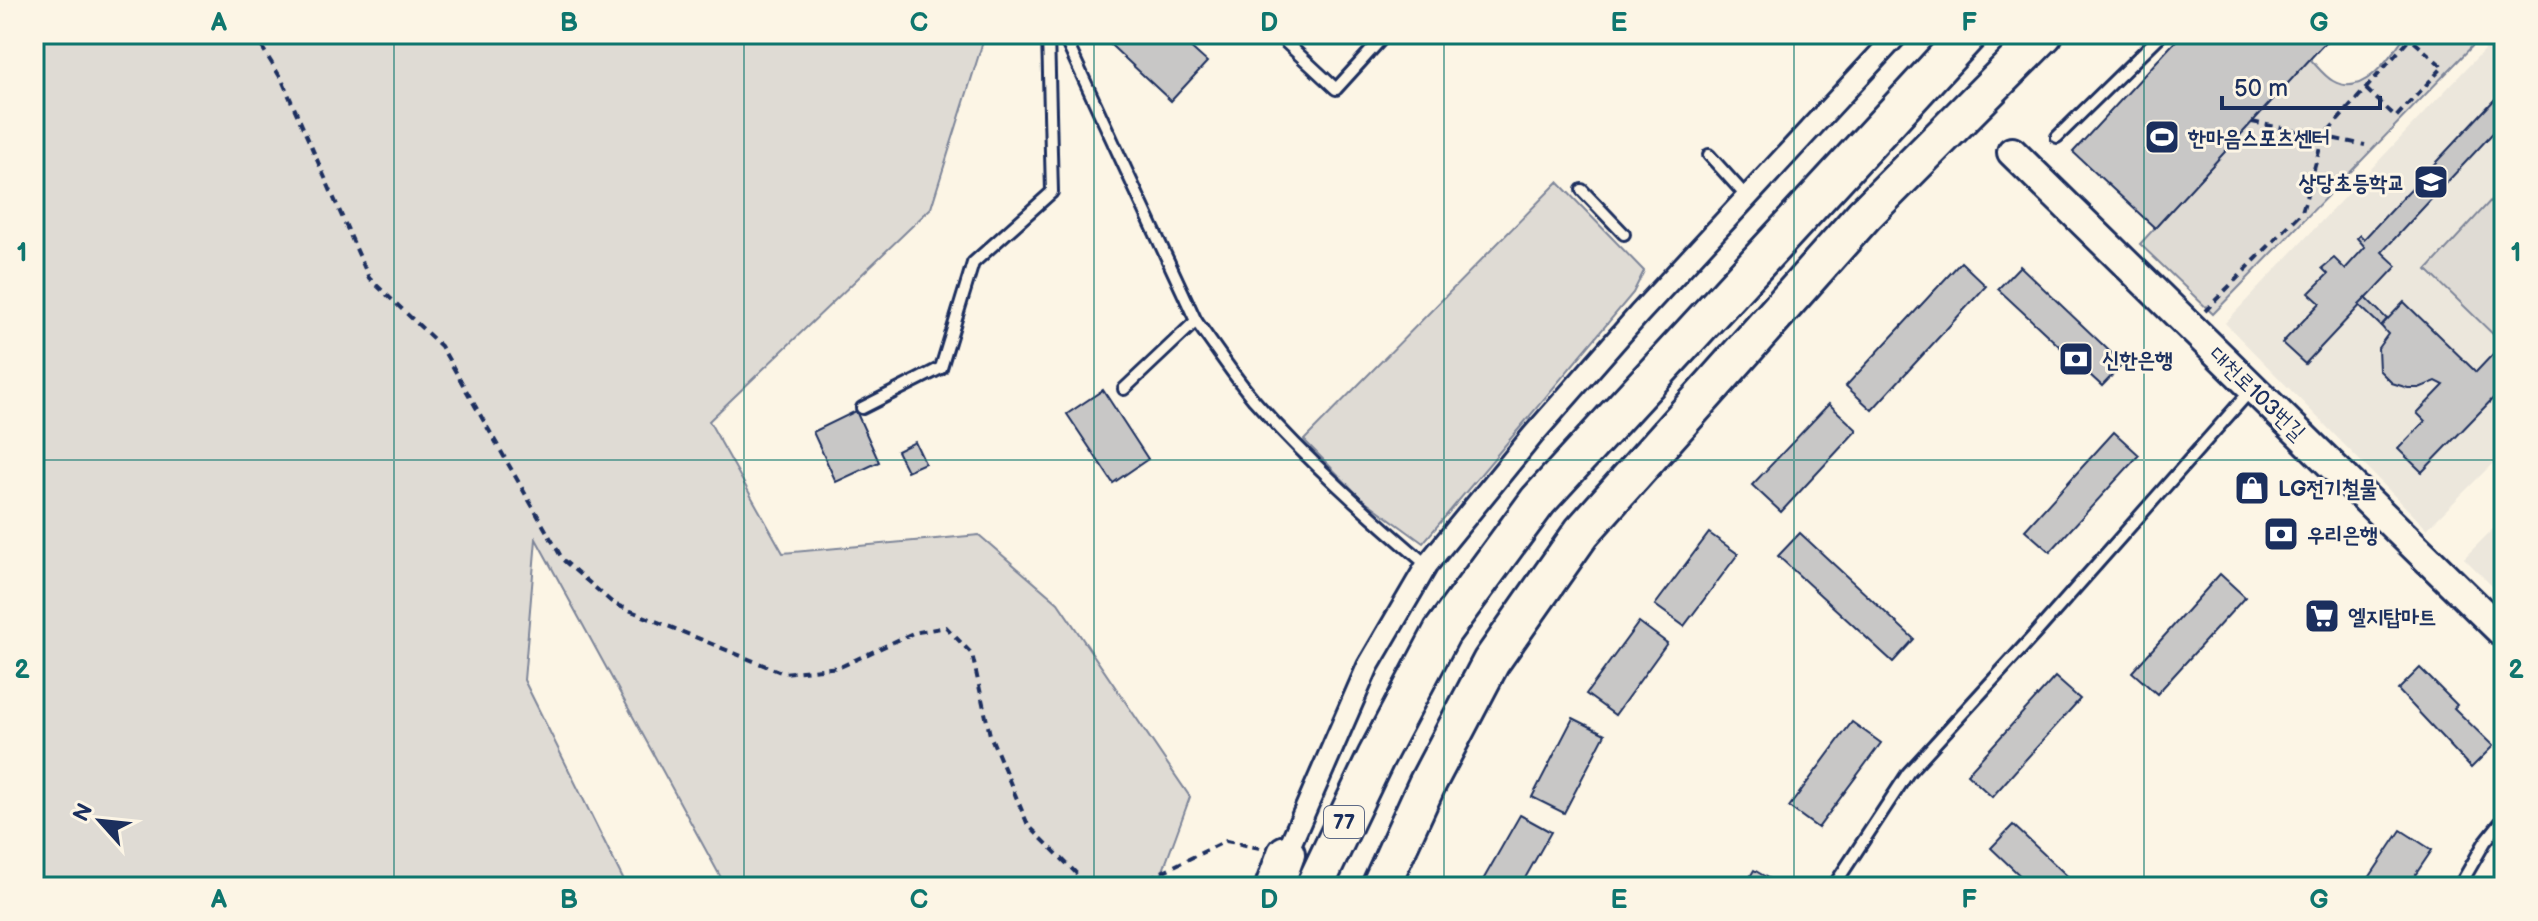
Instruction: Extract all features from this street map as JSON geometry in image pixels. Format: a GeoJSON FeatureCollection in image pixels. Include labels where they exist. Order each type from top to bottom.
{"type":"FeatureCollection","features":[{"type":"Feature","properties":{"kind":"highway","name":"77"},"geometry":{"type":"LineString","coordinates":[[1314,887],[1376,757],[1442,632],[1538,501],[1968,34]]}},
{"type":"Feature","properties":{"kind":"highway"},"geometry":{"type":"LineString","coordinates":[[1380,887],[1427,784],[1491,662],[1582,532],[1864,215],[2044,34]]}},
{"type":"Feature","properties":{"kind":"street"},"geometry":{"type":"LineString","coordinates":[[1280,870],[1368,666],[1427,565],[1533,435],[1746,196],[1898,34]]}},
{"type":"Feature","properties":{"kind":"street","name":"대천로103번길"},"geometry":{"type":"LineString","coordinates":[[2012,152],[2504,634]]}},
{"type":"Feature","properties":{"kind":"lane"},"geometry":{"type":"LineString","coordinates":[[862,408],[941,368],[973,263],[1052,192],[1048,34]]}},
{"type":"Feature","properties":{"kind":"lane"},"geometry":{"type":"LineString","coordinates":[[1063,34],[1196,321],[1252,397],[1306,455],[1359,508],[1427,565]]}},
{"type":"Feature","properties":{"kind":"lane"},"geometry":{"type":"LineString","coordinates":[[1277,34],[1336,89],[1386,34]]}},
{"type":"Feature","properties":{"kind":"lane"},"geometry":{"type":"LineString","coordinates":[[2057,137],[2162,34]]}},
{"type":"Feature","properties":{"kind":"lane"},"geometry":{"type":"LineString","coordinates":[[1709,155],[1746,196]]}},
{"type":"Feature","properties":{"kind":"lane"},"geometry":{"type":"LineString","coordinates":[[1582,190],[1624,234]]}},
{"type":"Feature","properties":{"kind":"lane"},"geometry":{"type":"LineString","coordinates":[[1124,389],[1196,321]]}},
{"type":"Feature","properties":{"kind":"lane"},"geometry":{"type":"LineString","coordinates":[[1833,887],[1908,773],[2253,388]]}},
{"type":"Feature","properties":{"kind":"lane"},"geometry":{"type":"LineString","coordinates":[[2459,887],[2485,842],[2504,818]]}},
{"type":"Feature","properties":{"kind":"path"},"geometry":{"type":"LineString","coordinates":[[254,34],[282,80],[369,278],[441,346],[563,560],[614,604],[783,673],[840,667],[913,633],[946,627],[972,654],[990,735],[1028,825],[1082,879],[1139,883],[1226,841],[1280,870]]}},
{"type":"Feature","properties":{"kind":"path"},"geometry":{"type":"LineString","coordinates":[[2413,35],[2461,41],[2468,34]]}},
{"type":"Feature","properties":{"kind":"path"},"geometry":{"type":"LineString","coordinates":[[2191,326],[2302,212],[2323,137],[2413,35]]}},
{"type":"Feature","properties":{"kind":"path"},"geometry":{"type":"LineString","coordinates":[[2366,89],[2396,117],[2443,67],[2413,35]]}},
{"type":"Feature","properties":{"kind":"path"},"geometry":{"type":"LineString","coordinates":[[2252,122],[2365,145]]}},
{"type":"Feature","properties":{"kind":"shaded area"},"geometry":{"type":"Polygon","coordinates":[[[34,34],[985,35],[931,208],[709,421],[783,553],[979,535],[1058,603],[1190,797],[1157,887],[726,887],[536,539],[524,680],[627,887],[34,887],[34,34]]]}},
{"type":"Feature","properties":{"kind":"shaded area"},"geometry":{"type":"Polygon","coordinates":[[[2406,34],[2484,34],[2213,314],[2140,244],[2310,59],[2333,81],[2344,85],[2355,84],[2376,72],[2406,34]]]}},
{"type":"Feature","properties":{"kind":"shaded area","name":"상당초등학교"},"geometry":{"type":"Polygon","coordinates":[[[2498,35],[2504,41],[2504,452],[2427,529],[2225,323],[2498,35]]]}},
{"type":"Feature","properties":{"kind":"shaded area"},"geometry":{"type":"Polygon","coordinates":[[[1558,182],[1644,271],[1633,293],[1423,543],[1360,497],[1304,440],[1558,182]]]}},
{"type":"Feature","properties":{"kind":"shaded area"},"geometry":{"type":"Polygon","coordinates":[[[2504,186],[2504,345],[2427,270],[2504,186]]]}},
{"type":"Feature","properties":{"kind":"shaded area"},"geometry":{"type":"Polygon","coordinates":[[[2504,518],[2504,598],[2464,558],[2504,518]]]}},
{"type":"Feature","properties":{"kind":"building"},"geometry":{"type":"Polygon","coordinates":[[[1099,34],[1176,34],[1207,62],[1171,101],[1099,34]]]}},
{"type":"Feature","properties":{"kind":"building","name":"한마음스포츠센터"},"geometry":{"type":"Polygon","coordinates":[[[2182,34],[2333,34],[2155,228],[2073,152],[2182,34]]]}},
{"type":"Feature","properties":{"kind":"building"},"geometry":{"type":"Polygon","coordinates":[[[2497,97],[2504,103],[2504,121],[2382,252],[2397,266],[2305,364],[2282,343],[2320,303],[2309,293],[2328,274],[2322,268],[2334,258],[2345,269],[2365,247],[2357,238],[2360,235],[2364,239],[2497,97]]]}},
{"type":"Feature","properties":{"kind":"building"},"geometry":{"type":"Polygon","coordinates":[[[1961,262],[1986,286],[1872,410],[1846,386],[1961,262]]]}},
{"type":"Feature","properties":{"kind":"building"},"geometry":{"type":"Polygon","coordinates":[[[2020,266],[2123,364],[2102,386],[1998,289],[2020,266]]]}},
{"type":"Feature","properties":{"kind":"building"},"geometry":{"type":"Polygon","coordinates":[[[2366,298],[2387,319],[2381,326],[2359,305],[2366,298]]]}},
{"type":"Feature","properties":{"kind":"building"},"geometry":{"type":"Polygon","coordinates":[[[2404,302],[2476,372],[2493,354],[2504,365],[2504,387],[2422,472],[2398,449],[2425,421],[2417,413],[2444,385],[2436,381],[2419,388],[2408,388],[2392,383],[2379,370],[2378,348],[2388,334],[2381,326],[2404,302]]]}},
{"type":"Feature","properties":{"kind":"building"},"geometry":{"type":"Polygon","coordinates":[[[1103,390],[1148,459],[1113,483],[1067,414],[1103,390]]]}},
{"type":"Feature","properties":{"kind":"building"},"geometry":{"type":"Polygon","coordinates":[[[1829,404],[1857,430],[1781,512],[1752,485],[1829,404]]]}},
{"type":"Feature","properties":{"kind":"building"},"geometry":{"type":"Polygon","coordinates":[[[856,411],[879,462],[836,482],[813,432],[856,411]]]}},
{"type":"Feature","properties":{"kind":"building"},"geometry":{"type":"Polygon","coordinates":[[[2114,432],[2139,455],[2050,552],[2025,530],[2114,432]]]}},
{"type":"Feature","properties":{"kind":"building"},"geometry":{"type":"Polygon","coordinates":[[[915,442],[925,463],[907,471],[897,451],[915,442]]]}},
{"type":"Feature","properties":{"kind":"building"},"geometry":{"type":"Polygon","coordinates":[[[1709,533],[1738,554],[1684,626],[1655,605],[1709,533]]]}},
{"type":"Feature","properties":{"kind":"building"},"geometry":{"type":"Polygon","coordinates":[[[1800,533],[1914,639],[1893,662],[1778,556],[1800,533]]]}},
{"type":"Feature","properties":{"kind":"building"},"geometry":{"type":"Polygon","coordinates":[[[2220,574],[2245,597],[2157,694],[2132,672],[2220,574]]]}},
{"type":"Feature","properties":{"kind":"building"},"geometry":{"type":"Polygon","coordinates":[[[1639,622],[1667,643],[1615,715],[1586,694],[1639,622]]]}},
{"type":"Feature","properties":{"kind":"building"},"geometry":{"type":"Polygon","coordinates":[[[2420,668],[2457,705],[2454,708],[2493,746],[2471,768],[2398,690],[2420,668]]]}},
{"type":"Feature","properties":{"kind":"building"},"geometry":{"type":"Polygon","coordinates":[[[2055,677],[2080,699],[1992,797],[1967,774],[2055,677]]]}},
{"type":"Feature","properties":{"kind":"building"},"geometry":{"type":"Polygon","coordinates":[[[1573,718],[1605,734],[1564,813],[1532,797],[1573,718]]]}},
{"type":"Feature","properties":{"kind":"building"},"geometry":{"type":"Polygon","coordinates":[[[1852,722],[1881,743],[1818,828],[1789,807],[1852,722]]]}},
{"type":"Feature","properties":{"kind":"building"},"geometry":{"type":"Polygon","coordinates":[[[1520,815],[1551,832],[1520,887],[1479,887],[1520,815]]]}},
{"type":"Feature","properties":{"kind":"building"},"geometry":{"type":"Polygon","coordinates":[[[2013,825],[2079,887],[2032,887],[1991,848],[2013,825]]]}},
{"type":"Feature","properties":{"kind":"building"},"geometry":{"type":"Polygon","coordinates":[[[2401,830],[2432,850],[2407,887],[2363,887],[2401,830]]]}},
{"type":"Feature","properties":{"kind":"building"},"geometry":{"type":"Polygon","coordinates":[[[1754,870],[1783,887],[1744,887],[1754,870]]]}},
{"type":"Feature","properties":{"kind":"place","name":"한마음스포츠센터"},"geometry":{"type":"Point","coordinates":[2162,137]}},
{"type":"Feature","properties":{"kind":"place","name":"상당초등학교"},"geometry":{"type":"Point","coordinates":[2431,182]}},
{"type":"Feature","properties":{"kind":"place","name":"신한은행"},"geometry":{"type":"Point","coordinates":[2076,359]}},
{"type":"Feature","properties":{"kind":"place","name":"LG전기철물"},"geometry":{"type":"Point","coordinates":[2252,488]}},
{"type":"Feature","properties":{"kind":"place","name":"우리은행"},"geometry":{"type":"Point","coordinates":[2281,534]}},
{"type":"Feature","properties":{"kind":"place","name":"엘지탑마트"},"geometry":{"type":"Point","coordinates":[2322,616]}}]}
